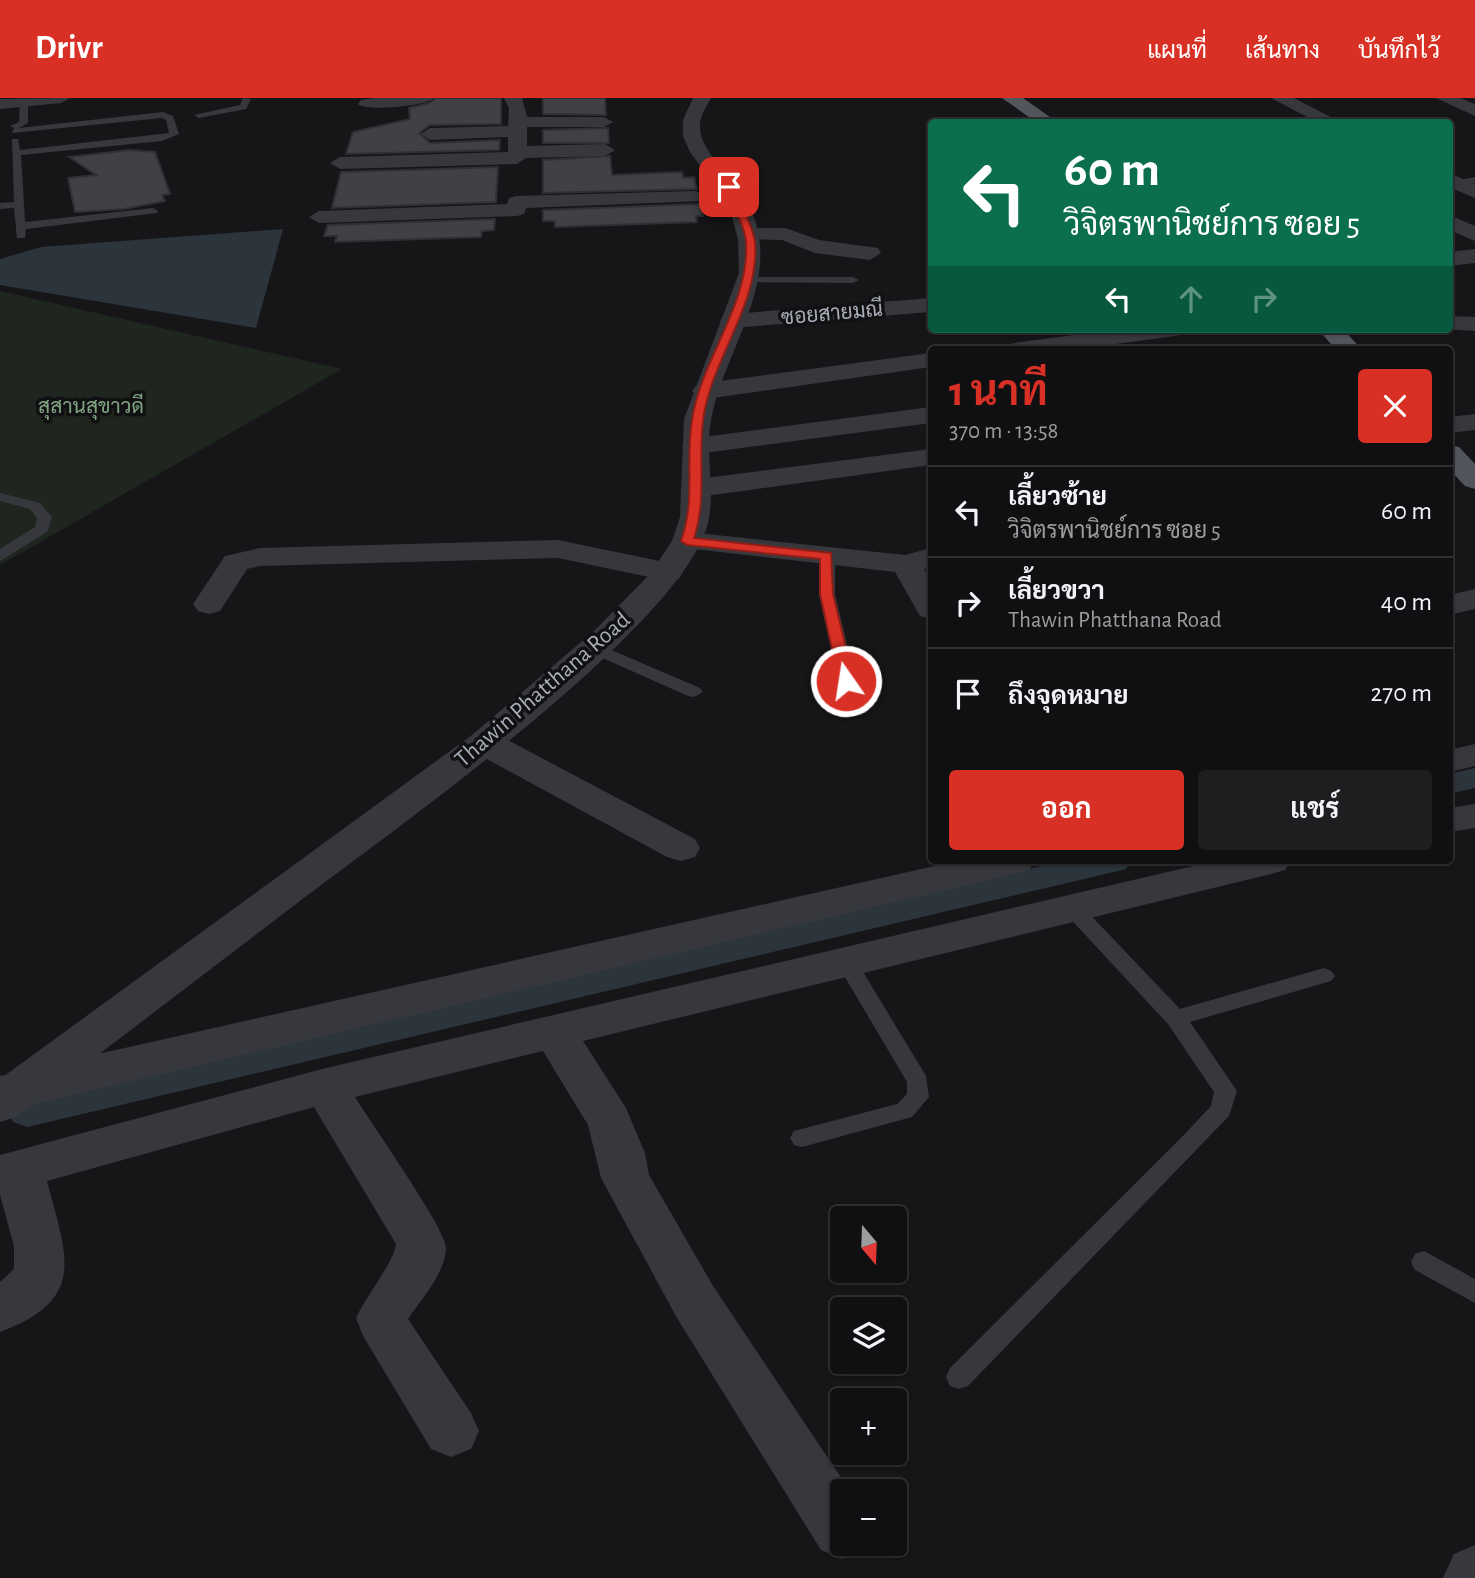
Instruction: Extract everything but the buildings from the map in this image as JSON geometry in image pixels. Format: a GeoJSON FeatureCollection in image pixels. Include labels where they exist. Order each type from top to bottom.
{"type":"FeatureCollection","features":[{"type":"Feature","properties":{"kind":"main road"},"geometry":{"type":"LineString","coordinates":[[1011,98],[1043,119]]}},
{"type":"Feature","properties":{"kind":"main road"},"geometry":{"type":"LineString","coordinates":[[1335,333],[1346,346]]}},
{"type":"Feature","properties":{"kind":"main road"},"geometry":{"type":"LineString","coordinates":[[1453,457],[1475,480]]}},
{"type":"Feature","properties":{"kind":"street"},"geometry":{"type":"LineString","coordinates":[[2,104],[61,98]]}},
{"type":"Feature","properties":{"kind":"street"},"geometry":{"type":"LineString","coordinates":[[367,104],[425,98]]}},
{"type":"Feature","properties":{"kind":"street"},"geometry":{"type":"LineString","coordinates":[[513,98],[518,108],[516,232]]}},
{"type":"Feature","properties":{"kind":"street","name":"Thawin Phatthana Road"},"geometry":{"type":"LineString","coordinates":[[6,1096],[485,743],[595,648],[668,572],[687,541],[695,517],[698,488],[695,446],[697,419],[747,280],[751,253],[748,234],[733,195],[692,139],[691,123],[702,98]]}},
{"type":"Feature","properties":{"kind":"street"},"geometry":{"type":"LineString","coordinates":[[1280,98],[1325,119]]}},
{"type":"Feature","properties":{"kind":"street"},"geometry":{"type":"LineString","coordinates":[[1445,98],[1475,111]]}},
{"type":"Feature","properties":{"kind":"street"},"geometry":{"type":"LineString","coordinates":[[410,134],[604,122]]}},
{"type":"Feature","properties":{"kind":"street"},"geometry":{"type":"LineString","coordinates":[[340,163],[605,150]]}},
{"type":"Feature","properties":{"kind":"street"},"geometry":{"type":"LineString","coordinates":[[1453,186],[1475,192]]}},
{"type":"Feature","properties":{"kind":"street"},"geometry":{"type":"LineString","coordinates":[[319,217],[695,197]]}},
{"type":"Feature","properties":{"kind":"street"},"geometry":{"type":"LineString","coordinates":[[1453,223],[1475,234]]}},
{"type":"Feature","properties":{"kind":"street"},"geometry":{"type":"LineString","coordinates":[[748,234],[785,234],[808,244],[870,253]]}},
{"type":"Feature","properties":{"kind":"street"},"geometry":{"type":"LineString","coordinates":[[1453,259],[1475,256]]}},
{"type":"Feature","properties":{"kind":"street","name":"ซอยสายมณี"},"geometry":{"type":"LineString","coordinates":[[732,321],[928,305]]}},
{"type":"Feature","properties":{"kind":"street"},"geometry":{"type":"LineString","coordinates":[[1453,323],[1475,324]]}},
{"type":"Feature","properties":{"kind":"street"},"geometry":{"type":"LineString","coordinates":[[1045,346],[1144,333]]}},
{"type":"Feature","properties":{"kind":"street"},"geometry":{"type":"LineString","coordinates":[[705,391],[928,360]]}},
{"type":"Feature","properties":{"kind":"street"},"geometry":{"type":"LineString","coordinates":[[695,446],[928,415]]}},
{"type":"Feature","properties":{"kind":"street"},"geometry":{"type":"LineString","coordinates":[[1453,425],[1475,422]]}},
{"type":"Feature","properties":{"kind":"street"},"geometry":{"type":"LineString","coordinates":[[698,488],[928,457]]}},
{"type":"Feature","properties":{"kind":"street"},"geometry":{"type":"LineString","coordinates":[[687,541],[827,556],[918,560],[928,598]]}},
{"type":"Feature","properties":{"kind":"street"},"geometry":{"type":"LineString","coordinates":[[209,604],[236,563],[260,557],[558,549],[668,572]]}},
{"type":"Feature","properties":{"kind":"street"},"geometry":{"type":"LineString","coordinates":[[1453,604],[1475,599]]}},
{"type":"Feature","properties":{"kind":"street"},"geometry":{"type":"LineString","coordinates":[[485,743],[681,848]]}},
{"type":"Feature","properties":{"kind":"street"},"geometry":{"type":"LineString","coordinates":[[1453,760],[1475,755]]}},
{"type":"Feature","properties":{"kind":"street"},"geometry":{"type":"LineString","coordinates":[[1453,819],[1475,816]]}},
{"type":"Feature","properties":{"kind":"street"},"geometry":{"type":"LineString","coordinates":[[6,1096],[1002,864]]}},
{"type":"Feature","properties":{"kind":"street"},"geometry":{"type":"LineString","coordinates":[[0,1309],[17,1299],[40,1278],[39,1246],[10,1172],[326,1086],[1258,864]]}},
{"type":"Feature","properties":{"kind":"street"},"geometry":{"type":"LineString","coordinates":[[554,1031],[610,1121],[621,1153],[625,1178],[688,1291],[830,1512]]}},
{"type":"Feature","properties":{"kind":"street"},"geometry":{"type":"LineString","coordinates":[[326,1086],[370,1168],[414,1227],[422,1246],[418,1264],[388,1302],[382,1318],[389,1336],[451,1431]]}},
{"type":"Feature","properties":{"kind":"lane"},"geometry":{"type":"LineString","coordinates":[[199,116],[243,107],[243,99],[260,98]]}},
{"type":"Feature","properties":{"kind":"lane"},"geometry":{"type":"LineString","coordinates":[[15,130],[23,123],[24,102]]}},
{"type":"Feature","properties":{"kind":"lane"},"geometry":{"type":"LineString","coordinates":[[2,104],[6,123],[15,130],[21,231],[153,211]]}},
{"type":"Feature","properties":{"kind":"lane"},"geometry":{"type":"LineString","coordinates":[[0,133],[163,115],[170,118],[174,134],[162,138],[16,153]]}},
{"type":"Feature","properties":{"kind":"lane"},"geometry":{"type":"LineString","coordinates":[[1453,185],[1475,180]]}},
{"type":"Feature","properties":{"kind":"lane"},"geometry":{"type":"LineString","coordinates":[[0,206],[20,204]]}},
{"type":"Feature","properties":{"kind":"lane"},"geometry":{"type":"LineString","coordinates":[[747,280],[853,280]]}},
{"type":"Feature","properties":{"kind":"lane"},"geometry":{"type":"LineString","coordinates":[[0,497],[35,506],[45,517],[42,529],[0,556]]}},
{"type":"Feature","properties":{"kind":"lane"},"geometry":{"type":"LineString","coordinates":[[827,556],[827,594],[846,681]]}},
{"type":"Feature","properties":{"kind":"lane"},"geometry":{"type":"LineString","coordinates":[[595,648],[694,692]]}},
{"type":"Feature","properties":{"kind":"lane"},"geometry":{"type":"LineString","coordinates":[[959,1377],[1221,1110],[1226,1091],[1175,1018],[1072,908]]}},
{"type":"Feature","properties":{"kind":"lane"},"geometry":{"type":"LineString","coordinates":[[802,1138],[904,1111],[918,1097],[918,1082],[847,962]]}},
{"type":"Feature","properties":{"kind":"lane"},"geometry":{"type":"LineString","coordinates":[[1175,1018],[1324,976]]}},
{"type":"Feature","properties":{"kind":"lane"},"geometry":{"type":"LineString","coordinates":[[1423,1262],[1475,1292]]}},
{"type":"Feature","properties":{"kind":"green space","name":"สุสานสุขาวดี"},"geometry":{"type":"Polygon","coordinates":[[[0,291],[342,369],[0,565],[0,291]]]}},
{"type":"Feature","properties":{"kind":"shaded area"},"geometry":{"type":"Polygon","coordinates":[[[283,229],[256,328],[0,285],[0,259],[41,247],[283,229]]]}},
{"type":"Feature","properties":{"kind":"waterway"},"geometry":{"type":"LineString","coordinates":[[1453,783],[1475,778]]}},
{"type":"Feature","properties":{"kind":"waterway"},"geometry":{"type":"LineString","coordinates":[[27,1111],[1101,864]]}},
{"type":"Feature","properties":{"kind":"route"},"geometry":{"type":"LineString","coordinates":[[729,187],[750,239],[750,273],[697,419],[695,452],[698,488],[695,517],[687,541],[827,556],[827,594],[846,681]]}}]}
